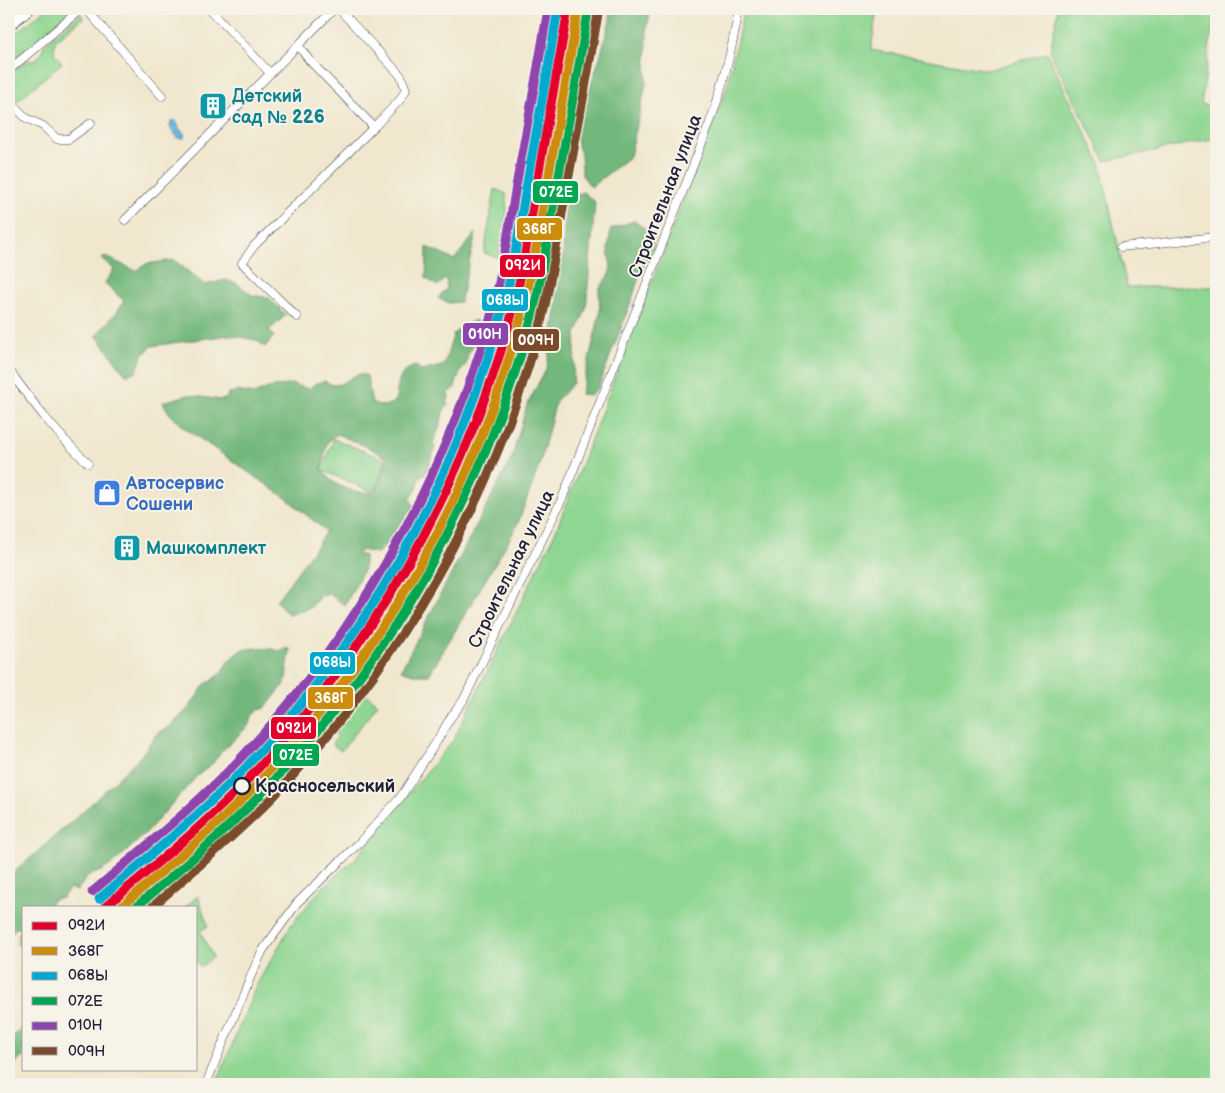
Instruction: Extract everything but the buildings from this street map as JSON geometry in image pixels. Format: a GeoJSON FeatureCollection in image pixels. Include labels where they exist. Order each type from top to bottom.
{"type":"FeatureCollection","features":[{"type":"Feature","properties":{"kind":"main road"},"geometry":{"type":"LineString","coordinates":[[9,24],[28,9]]}},
{"type":"Feature","properties":{"kind":"street"},"geometry":{"type":"LineString","coordinates":[[9,70],[81,9]]}},
{"type":"Feature","properties":{"kind":"street"},"geometry":{"type":"LineString","coordinates":[[86,9],[162,96]]}},
{"type":"Feature","properties":{"kind":"street"},"geometry":{"type":"LineString","coordinates":[[210,9],[270,73]]}},
{"type":"Feature","properties":{"kind":"street"},"geometry":{"type":"LineString","coordinates":[[125,220],[334,9]]}},
{"type":"Feature","properties":{"kind":"street"},"geometry":{"type":"LineString","coordinates":[[298,316],[242,263],[254,246],[374,127],[399,101],[406,90],[401,76],[339,9]]}},
{"type":"Feature","properties":{"kind":"street","name":"Строительная улица"},"geometry":{"type":"LineString","coordinates":[[206,1084],[263,950],[297,903],[365,837],[400,798],[450,717],[463,701],[511,606],[562,499],[710,125],[722,91],[739,9]]}},
{"type":"Feature","properties":{"kind":"street"},"geometry":{"type":"LineString","coordinates":[[298,44],[309,60],[374,127]]}},
{"type":"Feature","properties":{"kind":"street"},"geometry":{"type":"LineString","coordinates":[[9,100],[26,118],[43,126],[57,139],[69,139],[91,123]]}},
{"type":"Feature","properties":{"kind":"street"},"geometry":{"type":"LineString","coordinates":[[1121,247],[1216,237]]}},
{"type":"Feature","properties":{"kind":"street"},"geometry":{"type":"LineString","coordinates":[[9,370],[43,416],[68,445],[88,463]]}},
{"type":"Feature","properties":{"kind":"green space"},"geometry":{"type":"Polygon","coordinates":[[[46,9],[71,9],[59,23],[9,62],[9,39],[46,9]]]}},
{"type":"Feature","properties":{"kind":"green space"},"geometry":{"type":"Polygon","coordinates":[[[611,9],[651,9],[647,28],[646,84],[630,156],[591,187],[582,175],[581,154],[574,135],[600,57],[611,9]]]}},
{"type":"Feature","properties":{"kind":"green space"},"geometry":{"type":"Polygon","coordinates":[[[744,9],[877,9],[871,50],[988,70],[1047,53],[1100,163],[1127,287],[1216,287],[1216,1084],[216,1084],[256,986],[291,925],[321,889],[355,859],[454,739],[555,533],[727,87],[744,9]]]}},
{"type":"Feature","properties":{"kind":"green space"},"geometry":{"type":"Polygon","coordinates":[[[1058,9],[1215,9],[1201,104],[1216,107],[1216,138],[1105,161],[1050,52],[1058,9]]]}},
{"type":"Feature","properties":{"kind":"green space"},"geometry":{"type":"Polygon","coordinates":[[[80,14],[83,16],[82,19],[55,41],[54,53],[62,63],[15,103],[9,96],[9,74],[27,60],[34,61],[42,53],[44,46],[51,38],[80,14]]]}},
{"type":"Feature","properties":{"kind":"green space"},"geometry":{"type":"Polygon","coordinates":[[[495,189],[506,194],[507,214],[499,258],[484,253],[495,189]]]}},
{"type":"Feature","properties":{"kind":"green space"},"geometry":{"type":"Polygon","coordinates":[[[583,192],[595,202],[586,309],[576,334],[573,383],[556,401],[540,463],[518,523],[429,675],[416,675],[401,670],[512,457],[527,405],[547,367],[556,311],[548,271],[563,261],[565,200],[583,192]]]}},
{"type":"Feature","properties":{"kind":"green space"},"geometry":{"type":"Polygon","coordinates":[[[634,221],[654,235],[653,249],[641,270],[598,388],[591,395],[581,394],[600,313],[599,289],[608,277],[611,267],[608,249],[611,229],[634,221]]]}},
{"type":"Feature","properties":{"kind":"green space"},"geometry":{"type":"Polygon","coordinates":[[[476,233],[460,302],[449,303],[438,298],[447,288],[446,278],[437,286],[426,278],[427,247],[454,260],[476,233]]]}},
{"type":"Feature","properties":{"kind":"green space"},"geometry":{"type":"Polygon","coordinates":[[[104,256],[136,271],[146,264],[174,260],[205,285],[225,280],[236,283],[252,295],[269,298],[286,315],[269,330],[274,336],[265,347],[256,340],[229,335],[152,346],[142,356],[137,371],[126,375],[96,335],[117,312],[124,301],[105,283],[114,269],[102,259],[104,256]]]}},
{"type":"Feature","properties":{"kind":"green space"},"geometry":{"type":"Polygon","coordinates":[[[475,320],[479,324],[476,326],[471,337],[473,347],[468,353],[466,364],[460,372],[454,389],[448,392],[448,404],[443,412],[433,443],[435,448],[433,454],[426,473],[419,478],[417,489],[410,499],[414,506],[381,550],[377,553],[361,550],[357,555],[364,555],[364,569],[345,605],[329,594],[321,595],[310,608],[288,614],[276,601],[326,531],[286,498],[186,429],[169,413],[163,402],[188,395],[222,400],[227,398],[228,393],[238,391],[254,394],[268,388],[292,384],[309,389],[314,384],[324,381],[333,385],[339,385],[360,374],[367,376],[372,403],[384,406],[395,402],[400,380],[405,371],[416,366],[422,371],[444,365],[454,333],[475,320]],[[337,434],[327,443],[321,469],[333,481],[345,488],[358,492],[375,493],[387,458],[370,448],[337,434]]]}},
{"type":"Feature","properties":{"kind":"green space"},"geometry":{"type":"Polygon","coordinates":[[[334,439],[386,460],[373,492],[321,470],[334,439]]]}},
{"type":"Feature","properties":{"kind":"green space"},"geometry":{"type":"Polygon","coordinates":[[[256,648],[279,651],[284,648],[290,649],[285,684],[265,708],[258,710],[252,716],[248,726],[220,753],[213,763],[197,776],[144,835],[115,862],[87,877],[77,891],[70,888],[62,898],[53,899],[50,906],[22,906],[22,928],[15,928],[9,938],[9,877],[91,804],[141,756],[157,733],[168,728],[189,708],[205,684],[221,673],[229,660],[241,650],[256,648]]]}},
{"type":"Feature","properties":{"kind":"green space"},"geometry":{"type":"Polygon","coordinates":[[[362,691],[378,704],[341,751],[332,744],[338,736],[331,730],[362,691]]]}},
{"type":"Feature","properties":{"kind":"green space"},"geometry":{"type":"Polygon","coordinates":[[[198,896],[208,926],[200,931],[213,957],[201,967],[198,964],[198,906],[186,906],[198,896]]]}},
{"type":"Feature","properties":{"kind":"green space"},"geometry":{"type":"Polygon","coordinates":[[[22,928],[22,945],[17,944],[22,928]]]}},
{"type":"Feature","properties":{"kind":"green space"},"geometry":{"type":"Polygon","coordinates":[[[22,1029],[22,1058],[9,1068],[9,1039],[22,1029]]]}},
{"type":"Feature","properties":{"kind":"water"},"geometry":{"type":"Polygon","coordinates":[[[171,121],[176,121],[180,130],[184,133],[184,138],[178,138],[170,127],[171,121]]]}},
{"type":"Feature","properties":{"kind":"transit line","name":"010Н"},"geometry":{"type":"LineString","coordinates":[[92,892],[203,795],[238,761],[281,713],[320,663],[356,611],[389,557],[419,501],[446,443],[469,384],[494,306],[548,9]]}},
{"type":"Feature","properties":{"kind":"transit line","name":"068Ы"},"geometry":{"type":"LineString","coordinates":[[99,899],[210,802],[245,768],[288,720],[328,669],[365,616],[398,562],[428,505],[455,447],[478,387],[503,308],[514,257],[558,9]]}},
{"type":"Feature","properties":{"kind":"transit line","name":"092И"},"geometry":{"type":"LineString","coordinates":[[106,906],[218,809],[253,774],[296,725],[336,674],[373,621],[407,566],[437,509],[464,450],[488,390],[513,311],[524,259],[568,9]]}},
{"type":"Feature","properties":{"kind":"transit line","name":"368Г"},"geometry":{"type":"LineString","coordinates":[[122,906],[227,814],[304,732],[345,680],[382,626],[417,570],[448,512],[475,452],[498,391],[523,311],[534,260],[578,11]]}},
{"type":"Feature","properties":{"kind":"transit line","name":"072Е"},"geometry":{"type":"LineString","coordinates":[[137,906],[236,819],[311,739],[352,687],[390,633],[424,576],[455,518],[483,458],[507,397],[532,316],[588,12]]}},
{"type":"Feature","properties":{"kind":"transit line","name":"009Н"},"geometry":{"type":"LineString","coordinates":[[153,906],[260,810],[319,746],[360,694],[399,638],[434,581],[466,522],[494,461],[518,398],[543,316],[598,14]]}},
{"type":"Feature","properties":{"kind":"place","name":"Детский сад № 226"},"geometry":{"type":"Point","coordinates":[213,106]}},
{"type":"Feature","properties":{"kind":"place","name":"Автосервис Сошени"},"geometry":{"type":"Point","coordinates":[107,493]}},
{"type":"Feature","properties":{"kind":"place","name":"Машкомплект"},"geometry":{"type":"Point","coordinates":[127,548]}},
{"type":"Feature","properties":{"kind":"place","name":"Красносельский"},"geometry":{"type":"Point","coordinates":[242,786]}}]}
